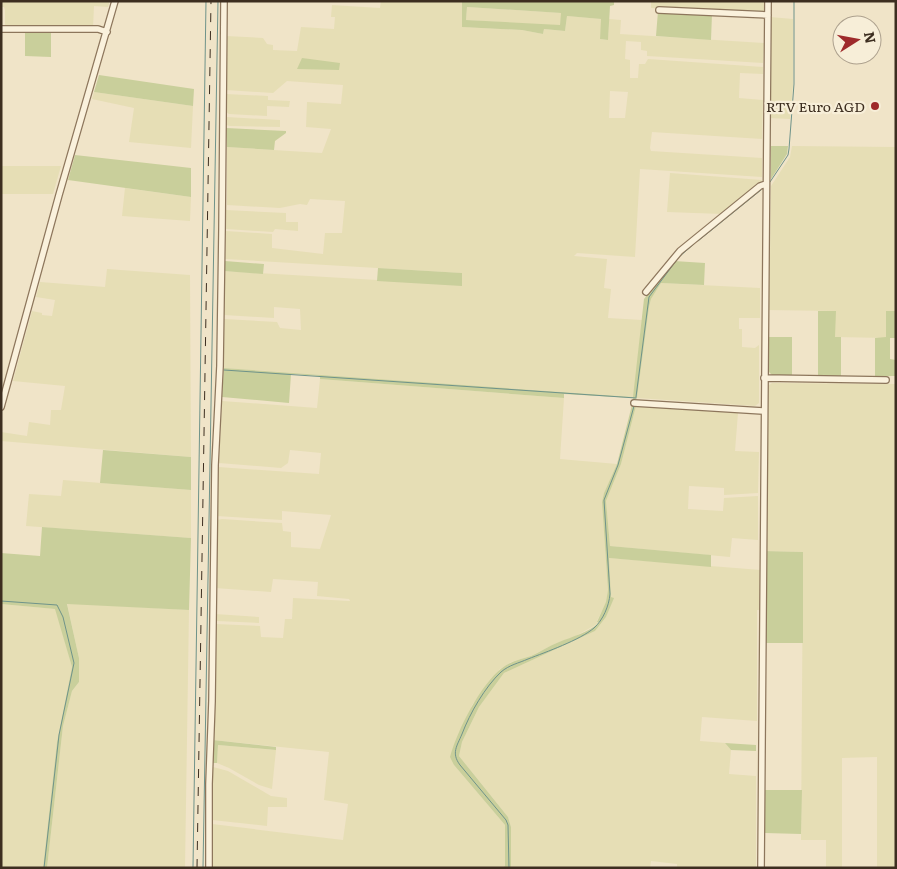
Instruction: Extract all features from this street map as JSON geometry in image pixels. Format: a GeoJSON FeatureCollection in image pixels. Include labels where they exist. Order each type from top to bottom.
{"type":"FeatureCollection","features":[{"type":"Feature","properties":{"kind":"street"},"geometry":{"type":"LineString","coordinates":[[1,407],[115,1]]}},
{"type":"Feature","properties":{"kind":"street"},"geometry":{"type":"LineString","coordinates":[[209,868],[215,465],[220,366],[224,1]]}},
{"type":"Feature","properties":{"kind":"street"},"geometry":{"type":"LineString","coordinates":[[761,868],[768,1]]}},
{"type":"Feature","properties":{"kind":"street"},"geometry":{"type":"LineString","coordinates":[[659,10],[768,15]]}},
{"type":"Feature","properties":{"kind":"street"},"geometry":{"type":"LineString","coordinates":[[1,29],[98,29],[106,32]]}},
{"type":"Feature","properties":{"kind":"street"},"geometry":{"type":"LineString","coordinates":[[646,292],[680,251],[760,186],[766,184]]}},
{"type":"Feature","properties":{"kind":"street"},"geometry":{"type":"LineString","coordinates":[[764,378],[886,380]]}},
{"type":"Feature","properties":{"kind":"street"},"geometry":{"type":"LineString","coordinates":[[634,403],[764,411]]}},
{"type":"Feature","properties":{"kind":"shaded area"},"geometry":{"type":"Polygon","coordinates":[[[1,1],[110,1],[108,7],[94,6],[93,28],[5,27],[5,10],[4,7],[1,7],[1,1]]]}},
{"type":"Feature","properties":{"kind":"shaded area"},"geometry":{"type":"Polygon","coordinates":[[[381,1],[462,1],[462,27],[522,30],[543,34],[544,29],[565,31],[567,16],[602,19],[600,39],[608,40],[609,19],[621,20],[620,34],[764,43],[763,63],[647,56],[647,51],[641,50],[641,42],[626,41],[625,59],[630,60],[630,78],[638,78],[639,64],[645,64],[648,59],[763,67],[763,74],[740,73],[739,98],[763,100],[762,139],[652,132],[650,148],[651,151],[762,158],[762,177],[640,169],[635,257],[577,253],[574,256],[607,259],[604,288],[611,289],[608,318],[642,320],[634,397],[224,368],[224,319],[277,322],[280,328],[301,330],[300,309],[274,307],[274,318],[224,315],[224,271],[462,285],[462,273],[225,259],[226,231],[272,234],[272,248],[323,254],[325,233],[342,233],[345,201],[310,199],[307,205],[300,204],[280,208],[227,205],[227,147],[322,153],[331,129],[306,127],[307,102],[341,104],[343,85],[287,81],[273,93],[226,90],[226,36],[263,38],[267,44],[273,45],[273,50],[297,51],[301,27],[334,29],[335,17],[331,17],[332,5],[380,8],[381,1]],[[610,91],[609,118],[625,118],[628,92],[610,91]]]}},
{"type":"Feature","properties":{"kind":"shaded area"},"geometry":{"type":"Polygon","coordinates":[[[651,1],[766,1],[766,14],[651,8],[651,1]]]}},
{"type":"Feature","properties":{"kind":"shaded area"},"geometry":{"type":"Polygon","coordinates":[[[467,7],[562,13],[560,26],[466,20],[467,7]]]}},
{"type":"Feature","properties":{"kind":"shaded area"},"geometry":{"type":"Polygon","coordinates":[[[770,17],[793,19],[793,85],[790,119],[769,118],[770,17]]]}},
{"type":"Feature","properties":{"kind":"shaded area"},"geometry":{"type":"Polygon","coordinates":[[[94,92],[193,106],[191,148],[129,142],[134,108],[92,99],[94,92]]]}},
{"type":"Feature","properties":{"kind":"shaded area"},"geometry":{"type":"Polygon","coordinates":[[[226,94],[268,96],[268,100],[290,101],[289,107],[267,106],[267,116],[229,114],[226,112],[226,94]]]}},
{"type":"Feature","properties":{"kind":"shaded area"},"geometry":{"type":"Polygon","coordinates":[[[226,117],[280,120],[280,127],[230,126],[226,125],[226,117]]]}},
{"type":"Feature","properties":{"kind":"shaded area"},"geometry":{"type":"Polygon","coordinates":[[[792,146],[896,147],[896,311],[886,312],[886,338],[835,337],[835,311],[766,310],[767,256],[770,256],[771,186],[790,157],[792,146]]]}},
{"type":"Feature","properties":{"kind":"shaded area"},"geometry":{"type":"Polygon","coordinates":[[[1,166],[61,166],[53,194],[1,194],[1,166]]]}},
{"type":"Feature","properties":{"kind":"shaded area"},"geometry":{"type":"Polygon","coordinates":[[[670,173],[762,180],[722,214],[667,212],[670,173]]]}},
{"type":"Feature","properties":{"kind":"shaded area"},"geometry":{"type":"Polygon","coordinates":[[[125,188],[191,197],[190,221],[122,216],[125,188]]]}},
{"type":"Feature","properties":{"kind":"shaded area"},"geometry":{"type":"Polygon","coordinates":[[[226,210],[286,213],[286,222],[298,222],[298,231],[275,229],[273,232],[226,229],[226,210]]]}},
{"type":"Feature","properties":{"kind":"shaded area"},"geometry":{"type":"Polygon","coordinates":[[[107,269],[190,275],[191,457],[1,441],[1,432],[27,436],[29,422],[50,425],[51,410],[61,410],[65,386],[13,381],[32,311],[52,316],[55,300],[36,297],[40,282],[105,287],[107,269]]]}},
{"type":"Feature","properties":{"kind":"shaded area"},"geometry":{"type":"Polygon","coordinates":[[[661,283],[760,288],[760,318],[739,318],[739,329],[742,329],[742,347],[755,348],[759,345],[759,403],[755,406],[637,398],[649,307],[651,299],[661,283]]]}},
{"type":"Feature","properties":{"kind":"shaded area"},"geometry":{"type":"Polygon","coordinates":[[[320,379],[564,398],[560,459],[617,464],[602,502],[608,590],[606,603],[597,621],[601,622],[572,638],[559,642],[531,656],[511,662],[500,669],[472,705],[454,765],[505,825],[505,866],[503,868],[213,868],[212,824],[343,840],[348,804],[324,800],[329,752],[213,740],[215,624],[260,626],[261,637],[283,638],[285,619],[292,619],[293,598],[350,601],[349,599],[317,596],[318,582],[273,579],[271,592],[215,588],[217,520],[282,523],[283,531],[291,532],[291,547],[320,549],[331,515],[282,511],[282,520],[217,516],[218,467],[319,474],[321,453],[290,450],[288,463],[281,468],[219,463],[222,401],[317,408],[320,379]]]}},
{"type":"Feature","properties":{"kind":"shaded area"},"geometry":{"type":"Polygon","coordinates":[[[772,383],[896,384],[896,868],[877,868],[877,757],[842,758],[842,868],[826,868],[826,840],[801,840],[803,552],[767,551],[768,386],[772,383]]]}},
{"type":"Feature","properties":{"kind":"shaded area"},"geometry":{"type":"Polygon","coordinates":[[[636,406],[738,413],[735,451],[759,452],[758,493],[724,495],[724,488],[689,486],[688,509],[723,511],[724,498],[758,496],[758,540],[732,538],[730,557],[610,546],[606,501],[621,464],[636,406]]]}},
{"type":"Feature","properties":{"kind":"shaded area"},"geometry":{"type":"Polygon","coordinates":[[[63,480],[191,490],[191,538],[26,526],[29,494],[61,496],[63,480]]]}},
{"type":"Feature","properties":{"kind":"shaded area"},"geometry":{"type":"Polygon","coordinates":[[[609,558],[761,570],[760,610],[757,610],[757,721],[702,717],[700,741],[725,743],[731,750],[729,774],[756,776],[756,868],[677,868],[677,864],[651,861],[650,868],[511,868],[511,827],[508,817],[459,756],[462,742],[479,707],[504,673],[595,631],[606,617],[613,598],[611,597],[609,558]]]}},
{"type":"Feature","properties":{"kind":"shaded area"},"geometry":{"type":"Polygon","coordinates":[[[67,603],[189,610],[185,868],[47,868],[63,726],[72,691],[79,682],[79,658],[67,603]]]}},
{"type":"Feature","properties":{"kind":"shaded area"},"geometry":{"type":"Polygon","coordinates":[[[1,604],[56,609],[72,667],[57,742],[43,868],[1,868],[1,604]]]}},
{"type":"Feature","properties":{"kind":"shaded area"},"geometry":{"type":"Polygon","coordinates":[[[215,614],[259,617],[259,623],[217,621],[215,620],[215,614]]]}},
{"type":"Feature","properties":{"kind":"shaded area"},"geometry":{"type":"Polygon","coordinates":[[[218,745],[276,750],[272,789],[259,785],[217,763],[218,745]]]}},
{"type":"Feature","properties":{"kind":"shaded area"},"geometry":{"type":"Polygon","coordinates":[[[213,767],[228,771],[271,796],[287,798],[287,807],[268,807],[267,826],[212,820],[213,767]]]}},
{"type":"Feature","properties":{"kind":"green space"},"geometry":{"type":"Polygon","coordinates":[[[462,1],[614,1],[614,5],[610,6],[608,40],[600,39],[601,19],[567,16],[565,31],[544,29],[543,34],[522,30],[462,27],[462,1]],[[467,7],[466,20],[560,25],[561,13],[467,7]]]}},
{"type":"Feature","properties":{"kind":"green space"},"geometry":{"type":"Polygon","coordinates":[[[658,11],[712,14],[711,40],[656,36],[658,11]]]}},
{"type":"Feature","properties":{"kind":"green space"},"geometry":{"type":"Polygon","coordinates":[[[25,31],[51,31],[51,57],[25,56],[25,31]]]}},
{"type":"Feature","properties":{"kind":"green space"},"geometry":{"type":"Polygon","coordinates":[[[302,58],[340,63],[339,70],[297,69],[302,58]]]}},
{"type":"Feature","properties":{"kind":"green space"},"geometry":{"type":"Polygon","coordinates":[[[99,75],[194,89],[193,106],[94,92],[99,75]]]}},
{"type":"Feature","properties":{"kind":"green space"},"geometry":{"type":"Polygon","coordinates":[[[226,128],[286,131],[286,133],[275,141],[274,150],[227,147],[226,128]]]}},
{"type":"Feature","properties":{"kind":"green space"},"geometry":{"type":"Polygon","coordinates":[[[771,146],[788,146],[787,154],[771,179],[771,146]]]}},
{"type":"Feature","properties":{"kind":"green space"},"geometry":{"type":"Polygon","coordinates":[[[75,155],[191,168],[191,197],[68,180],[75,155]]]}},
{"type":"Feature","properties":{"kind":"green space"},"geometry":{"type":"Polygon","coordinates":[[[225,261],[264,264],[263,274],[224,271],[225,261]]]}},
{"type":"Feature","properties":{"kind":"green space"},"geometry":{"type":"Polygon","coordinates":[[[674,261],[705,263],[704,285],[661,283],[651,299],[637,398],[635,401],[633,401],[633,398],[564,394],[564,398],[320,379],[320,376],[291,374],[289,403],[222,397],[224,368],[633,397],[644,299],[674,261]]]}},
{"type":"Feature","properties":{"kind":"green space"},"geometry":{"type":"Polygon","coordinates":[[[378,268],[462,273],[462,286],[377,281],[378,268]]]}},
{"type":"Feature","properties":{"kind":"green space"},"geometry":{"type":"Polygon","coordinates":[[[818,311],[836,311],[835,337],[841,337],[841,376],[818,376],[818,311]]]}},
{"type":"Feature","properties":{"kind":"green space"},"geometry":{"type":"Polygon","coordinates":[[[886,311],[896,311],[896,338],[890,338],[890,359],[896,360],[896,376],[875,376],[875,338],[886,337],[886,311]]]}},
{"type":"Feature","properties":{"kind":"green space"},"geometry":{"type":"Polygon","coordinates":[[[769,337],[792,337],[792,375],[772,375],[768,371],[769,337]]]}},
{"type":"Feature","properties":{"kind":"green space"},"geometry":{"type":"Polygon","coordinates":[[[632,405],[636,406],[621,464],[606,501],[610,546],[711,555],[711,567],[609,558],[611,597],[614,598],[606,617],[595,631],[504,673],[479,707],[462,742],[459,756],[508,817],[511,827],[511,868],[503,868],[505,866],[505,825],[454,765],[450,757],[458,734],[478,696],[502,668],[586,631],[600,622],[597,622],[606,602],[608,590],[602,502],[617,464],[632,405]]]}},
{"type":"Feature","properties":{"kind":"green space"},"geometry":{"type":"Polygon","coordinates":[[[103,450],[191,457],[191,490],[100,483],[103,450]]]}},
{"type":"Feature","properties":{"kind":"green space"},"geometry":{"type":"Polygon","coordinates":[[[42,527],[191,538],[189,610],[67,604],[79,658],[79,682],[72,691],[63,726],[47,868],[43,868],[57,742],[72,667],[55,609],[1,604],[1,553],[40,556],[42,527]]]}},
{"type":"Feature","properties":{"kind":"green space"},"geometry":{"type":"Polygon","coordinates":[[[764,551],[803,552],[803,643],[766,643],[764,551]]]}},
{"type":"Feature","properties":{"kind":"green space"},"geometry":{"type":"Polygon","coordinates":[[[213,740],[276,747],[276,750],[218,745],[217,763],[213,763],[213,740]]]}},
{"type":"Feature","properties":{"kind":"green space"},"geometry":{"type":"Polygon","coordinates":[[[725,743],[756,745],[756,751],[731,750],[725,743]]]}},
{"type":"Feature","properties":{"kind":"green space"},"geometry":{"type":"Polygon","coordinates":[[[765,790],[802,790],[801,834],[765,833],[765,790]]]}},
{"type":"Feature","properties":{"kind":"waterway"},"geometry":{"type":"LineString","coordinates":[[193,868],[206,1]]}},
{"type":"Feature","properties":{"kind":"waterway"},"geometry":{"type":"LineString","coordinates":[[203,868],[218,1]]}},
{"type":"Feature","properties":{"kind":"waterway"},"geometry":{"type":"LineString","coordinates":[[770,182],[788,155],[789,149],[794,84],[794,1]]}},
{"type":"Feature","properties":{"kind":"waterway"},"geometry":{"type":"LineString","coordinates":[[698,241],[761,190]]}},
{"type":"Feature","properties":{"kind":"waterway"},"geometry":{"type":"LineString","coordinates":[[636,397],[649,297],[679,257],[694,244]]}},
{"type":"Feature","properties":{"kind":"waterway"},"geometry":{"type":"LineString","coordinates":[[224,370],[636,398]]}},
{"type":"Feature","properties":{"kind":"waterway"},"geometry":{"type":"LineString","coordinates":[[509,868],[508,825],[506,820],[457,761],[456,749],[478,701],[501,672],[580,637],[594,628],[603,617],[610,594],[604,500],[618,465],[634,406]]}},
{"type":"Feature","properties":{"kind":"waterway"},"geometry":{"type":"LineString","coordinates":[[1,601],[57,605],[63,617],[74,663],[59,735],[44,868]]}},
{"type":"Feature","properties":{"kind":"railway"},"geometry":{"type":"LineString","coordinates":[[197,868],[211,1]]}},
{"type":"Feature","properties":{"kind":"place","name":"RTV Euro AGD"},"geometry":{"type":"Point","coordinates":[875,106]}}]}
